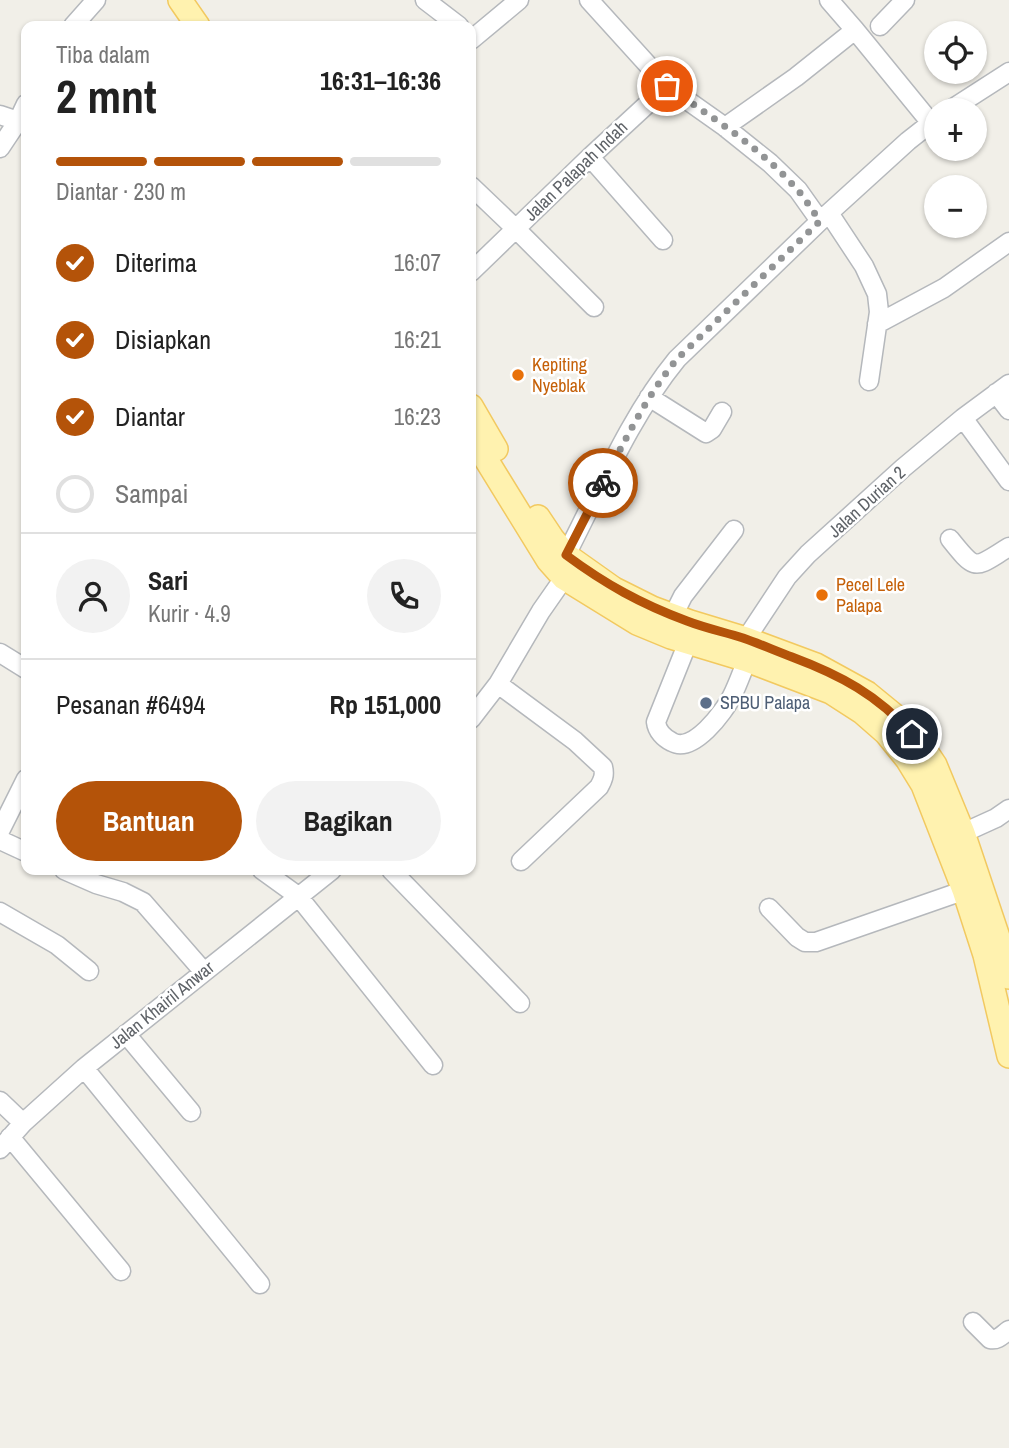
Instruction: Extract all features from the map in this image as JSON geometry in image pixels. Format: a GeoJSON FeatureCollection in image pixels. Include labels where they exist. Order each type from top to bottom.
{"type":"FeatureCollection","features":[{"type":"Feature","properties":{"kind":"main road"},"geometry":{"type":"LineString","coordinates":[[180,0],[195,21]]}},
{"type":"Feature","properties":{"kind":"main road"},"geometry":{"type":"LineString","coordinates":[[476,416],[548,560],[564,578],[626,606],[673,616],[789,666],[854,706],[921,762],[962,833],[985,955],[1009,1056]]}},
{"type":"Feature","properties":{"kind":"main road"},"geometry":{"type":"LineString","coordinates":[[476,442],[520,502],[566,555],[614,589],[626,606],[660,632],[688,642],[747,650]]}},
{"type":"Feature","properties":{"kind":"main road"},"geometry":{"type":"LineString","coordinates":[[921,762],[923,785],[972,888],[1004,942],[1009,977]]}},
{"type":"Feature","properties":{"kind":"street"},"geometry":{"type":"LineString","coordinates":[[77,21],[96,0]]}},
{"type":"Feature","properties":{"kind":"street"},"geometry":{"type":"LineString","coordinates":[[425,0],[452,21]]}},
{"type":"Feature","properties":{"kind":"street"},"geometry":{"type":"LineString","coordinates":[[476,35],[519,0]]}},
{"type":"Feature","properties":{"kind":"street"},"geometry":{"type":"LineString","coordinates":[[589,0],[667,86],[725,127],[793,184],[824,217],[864,267],[877,294],[879,312],[869,381]]}},
{"type":"Feature","properties":{"kind":"street"},"geometry":{"type":"LineString","coordinates":[[829,0],[924,110]]}},
{"type":"Feature","properties":{"kind":"street"},"geometry":{"type":"LineString","coordinates":[[880,26],[905,0]]}},
{"type":"Feature","properties":{"kind":"street"},"geometry":{"type":"LineString","coordinates":[[725,127],[796,77],[855,30]]}},
{"type":"Feature","properties":{"kind":"street"},"geometry":{"type":"LineString","coordinates":[[969,98],[1009,72]]}},
{"type":"Feature","properties":{"kind":"street","name":"Jalan Palapah Indah"},"geometry":{"type":"LineString","coordinates":[[476,267],[667,86]]}},
{"type":"Feature","properties":{"kind":"street"},"geometry":{"type":"LineString","coordinates":[[0,115],[18,121]]}},
{"type":"Feature","properties":{"kind":"street"},"geometry":{"type":"LineString","coordinates":[[0,148],[21,115]]}},
{"type":"Feature","properties":{"kind":"street"},"geometry":{"type":"LineString","coordinates":[[566,555],[635,420],[659,380],[677,359],[824,217],[924,128]]}},
{"type":"Feature","properties":{"kind":"street"},"geometry":{"type":"LineString","coordinates":[[590,157],[663,240]]}},
{"type":"Feature","properties":{"kind":"street","name":"Jalan Palapah Indah"},"geometry":{"type":"LineString","coordinates":[[476,191],[594,307]]}},
{"type":"Feature","properties":{"kind":"street"},"geometry":{"type":"LineString","coordinates":[[877,324],[944,288],[1009,242]]}},
{"type":"Feature","properties":{"kind":"street"},"geometry":{"type":"LineString","coordinates":[[1003,388],[1009,410]]}},
{"type":"Feature","properties":{"kind":"street","name":"Jalan Durian 2"},"geometry":{"type":"LineString","coordinates":[[688,642],[656,722],[660,733],[681,746],[699,737],[719,716],[731,698],[747,650],[787,577],[808,554],[903,468],[1003,388]]}},
{"type":"Feature","properties":{"kind":"street"},"geometry":{"type":"LineString","coordinates":[[649,397],[706,433],[712,429],[722,412]]}},
{"type":"Feature","properties":{"kind":"street"},"geometry":{"type":"LineString","coordinates":[[963,418],[1009,481]]}},
{"type":"Feature","properties":{"kind":"street"},"geometry":{"type":"LineString","coordinates":[[673,616],[684,596],[734,530]]}},
{"type":"Feature","properties":{"kind":"street"},"geometry":{"type":"LineString","coordinates":[[950,539],[967,560],[976,565],[1009,547]]}},
{"type":"Feature","properties":{"kind":"street"},"geometry":{"type":"LineString","coordinates":[[476,713],[498,684],[564,578]]}},
{"type":"Feature","properties":{"kind":"street"},"geometry":{"type":"LineString","coordinates":[[0,653],[21,665]]}},
{"type":"Feature","properties":{"kind":"street"},"geometry":{"type":"LineString","coordinates":[[498,684],[575,740],[603,767],[605,773],[599,787],[521,861]]}},
{"type":"Feature","properties":{"kind":"street"},"geometry":{"type":"LineString","coordinates":[[0,831],[21,789]]}},
{"type":"Feature","properties":{"kind":"street"},"geometry":{"type":"LineString","coordinates":[[962,833],[996,818],[1009,809]]}},
{"type":"Feature","properties":{"kind":"street"},"geometry":{"type":"LineString","coordinates":[[0,840],[21,850]]}},
{"type":"Feature","properties":{"kind":"street"},"geometry":{"type":"LineString","coordinates":[[75,875],[143,902],[204,972]]}},
{"type":"Feature","properties":{"kind":"street"},"geometry":{"type":"LineString","coordinates":[[269,875],[298,896],[433,1065]]}},
{"type":"Feature","properties":{"kind":"street","name":"Jalan Khairil Anwar"},"geometry":{"type":"LineString","coordinates":[[5,1143],[23,1123],[84,1068],[325,875]]}},
{"type":"Feature","properties":{"kind":"street"},"geometry":{"type":"LineString","coordinates":[[396,875],[520,1003]]}},
{"type":"Feature","properties":{"kind":"street"},"geometry":{"type":"LineString","coordinates":[[769,908],[797,937],[805,942],[816,942],[972,888]]}},
{"type":"Feature","properties":{"kind":"street"},"geometry":{"type":"LineString","coordinates":[[0,912],[57,946],[89,971]]}},
{"type":"Feature","properties":{"kind":"street"},"geometry":{"type":"LineString","coordinates":[[126,1034],[191,1112]]}},
{"type":"Feature","properties":{"kind":"street"},"geometry":{"type":"LineString","coordinates":[[84,1068],[260,1284]]}},
{"type":"Feature","properties":{"kind":"street"},"geometry":{"type":"LineString","coordinates":[[0,1101],[23,1123]]}},
{"type":"Feature","properties":{"kind":"street"},"geometry":{"type":"LineString","coordinates":[[5,1143],[121,1271]]}},
{"type":"Feature","properties":{"kind":"street"},"geometry":{"type":"LineString","coordinates":[[973,1322],[993,1340],[1009,1329]]}},
{"type":"Feature","properties":{"kind":"way so far"},"geometry":{"type":"LineString","coordinates":[[603,483],[659,380],[730,306],[820,221],[798,190],[770,163],[667,86]]}},
{"type":"Feature","properties":{"kind":"place","name":"Kepiting Nyeblak"},"geometry":{"type":"Point","coordinates":[518,375]}},
{"type":"Feature","properties":{"kind":"place","name":"Pecel Lele Palapa"},"geometry":{"type":"Point","coordinates":[822,595]}},
{"type":"Feature","properties":{"kind":"place","name":"SPBU Palapa"},"geometry":{"type":"Point","coordinates":[706,703]}},
{"type":"Feature","properties":{"kind":"route"},"geometry":{"type":"LineString","coordinates":[[603,483],[566,555],[614,589],[652,608],[746,639],[838,676],[867,692],[912,734]]}}]}
